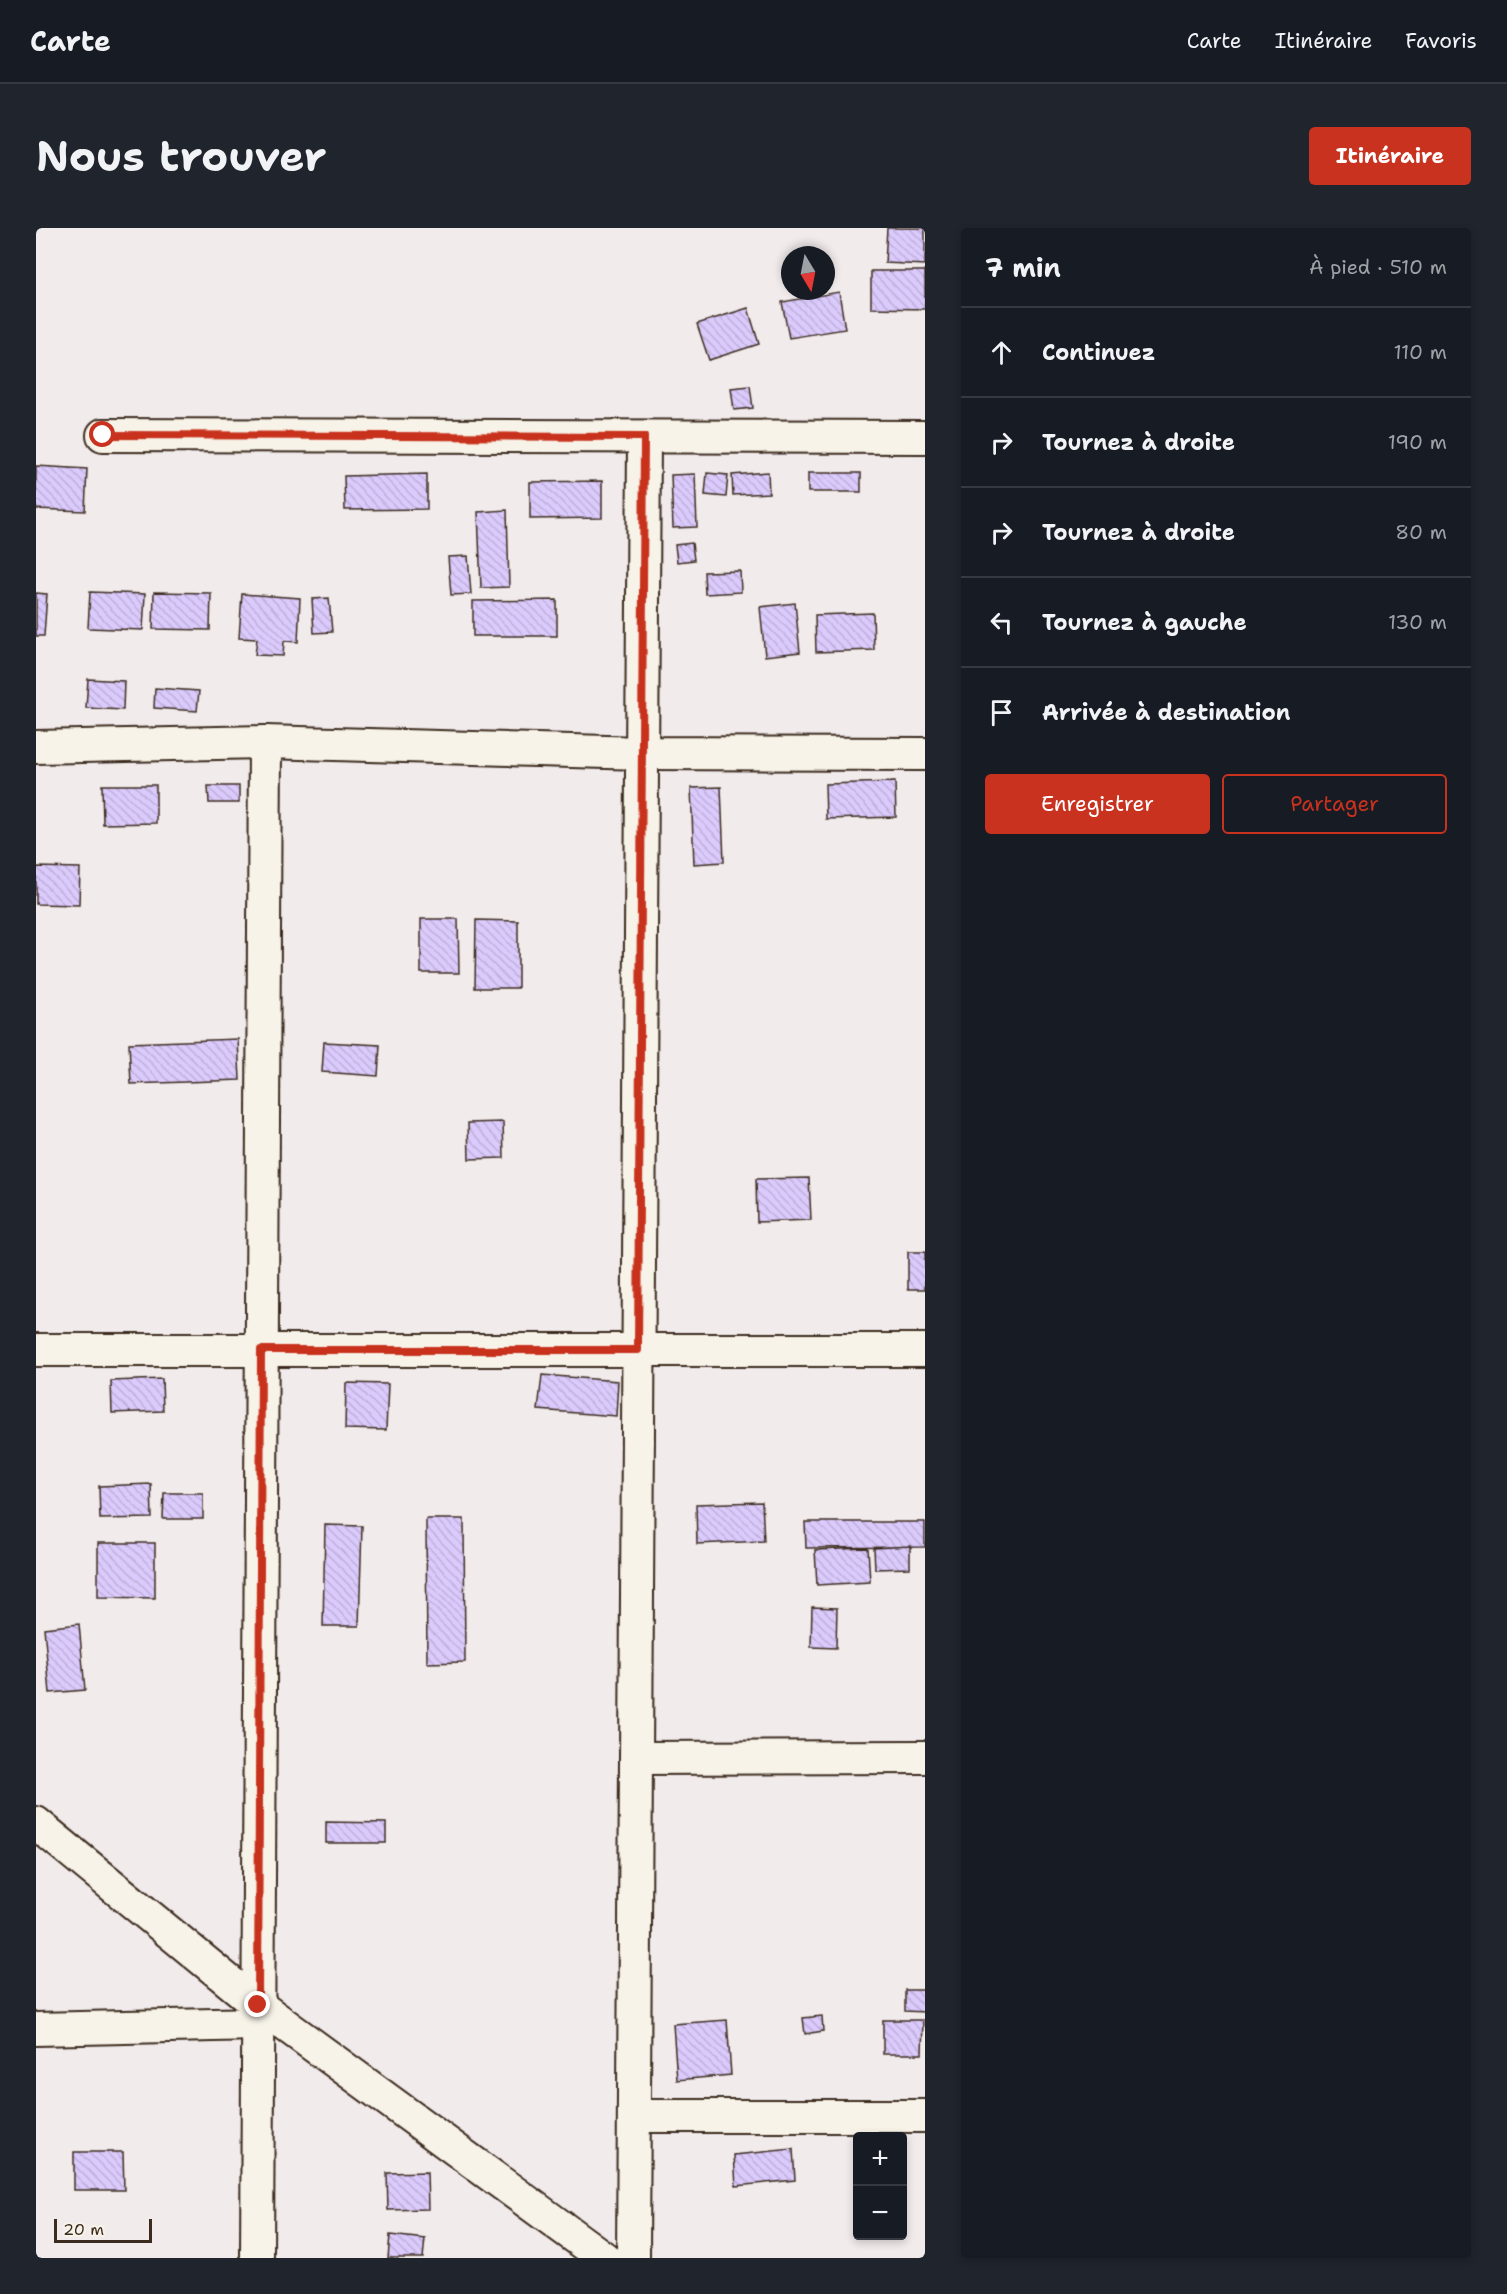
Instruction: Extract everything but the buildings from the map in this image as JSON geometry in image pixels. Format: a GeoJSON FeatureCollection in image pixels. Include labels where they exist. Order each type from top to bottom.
{"type":"FeatureCollection","features":[{"type":"Feature","properties":{"kind":"street"},"geometry":{"type":"LineString","coordinates":[[103,435],[925,436]]}},
{"type":"Feature","properties":{"kind":"street"},"geometry":{"type":"LineString","coordinates":[[633,2258],[644,437]]}},
{"type":"Feature","properties":{"kind":"street"},"geometry":{"type":"LineString","coordinates":[[256,2258],[265,742]]}},
{"type":"Feature","properties":{"kind":"street"},"geometry":{"type":"LineString","coordinates":[[36,747],[265,742],[642,753],[925,754]]}},
{"type":"Feature","properties":{"kind":"street"},"geometry":{"type":"LineString","coordinates":[[36,1350],[925,1350]]}},
{"type":"Feature","properties":{"kind":"street"},"geometry":{"type":"LineString","coordinates":[[636,1758],[925,1757]]}},
{"type":"Feature","properties":{"kind":"street"},"geometry":{"type":"LineString","coordinates":[[36,1823],[258,2014],[604,2258]]}},
{"type":"Feature","properties":{"kind":"street"},"geometry":{"type":"LineString","coordinates":[[36,2029],[258,2014]]}},
{"type":"Feature","properties":{"kind":"street"},"geometry":{"type":"LineString","coordinates":[[634,2116],[925,2116]]}},
{"type":"Feature","properties":{"kind":"route"},"geometry":{"type":"LineString","coordinates":[[103,435],[644,437],[638,1350],[261,1350],[258,2005]]}}]}
